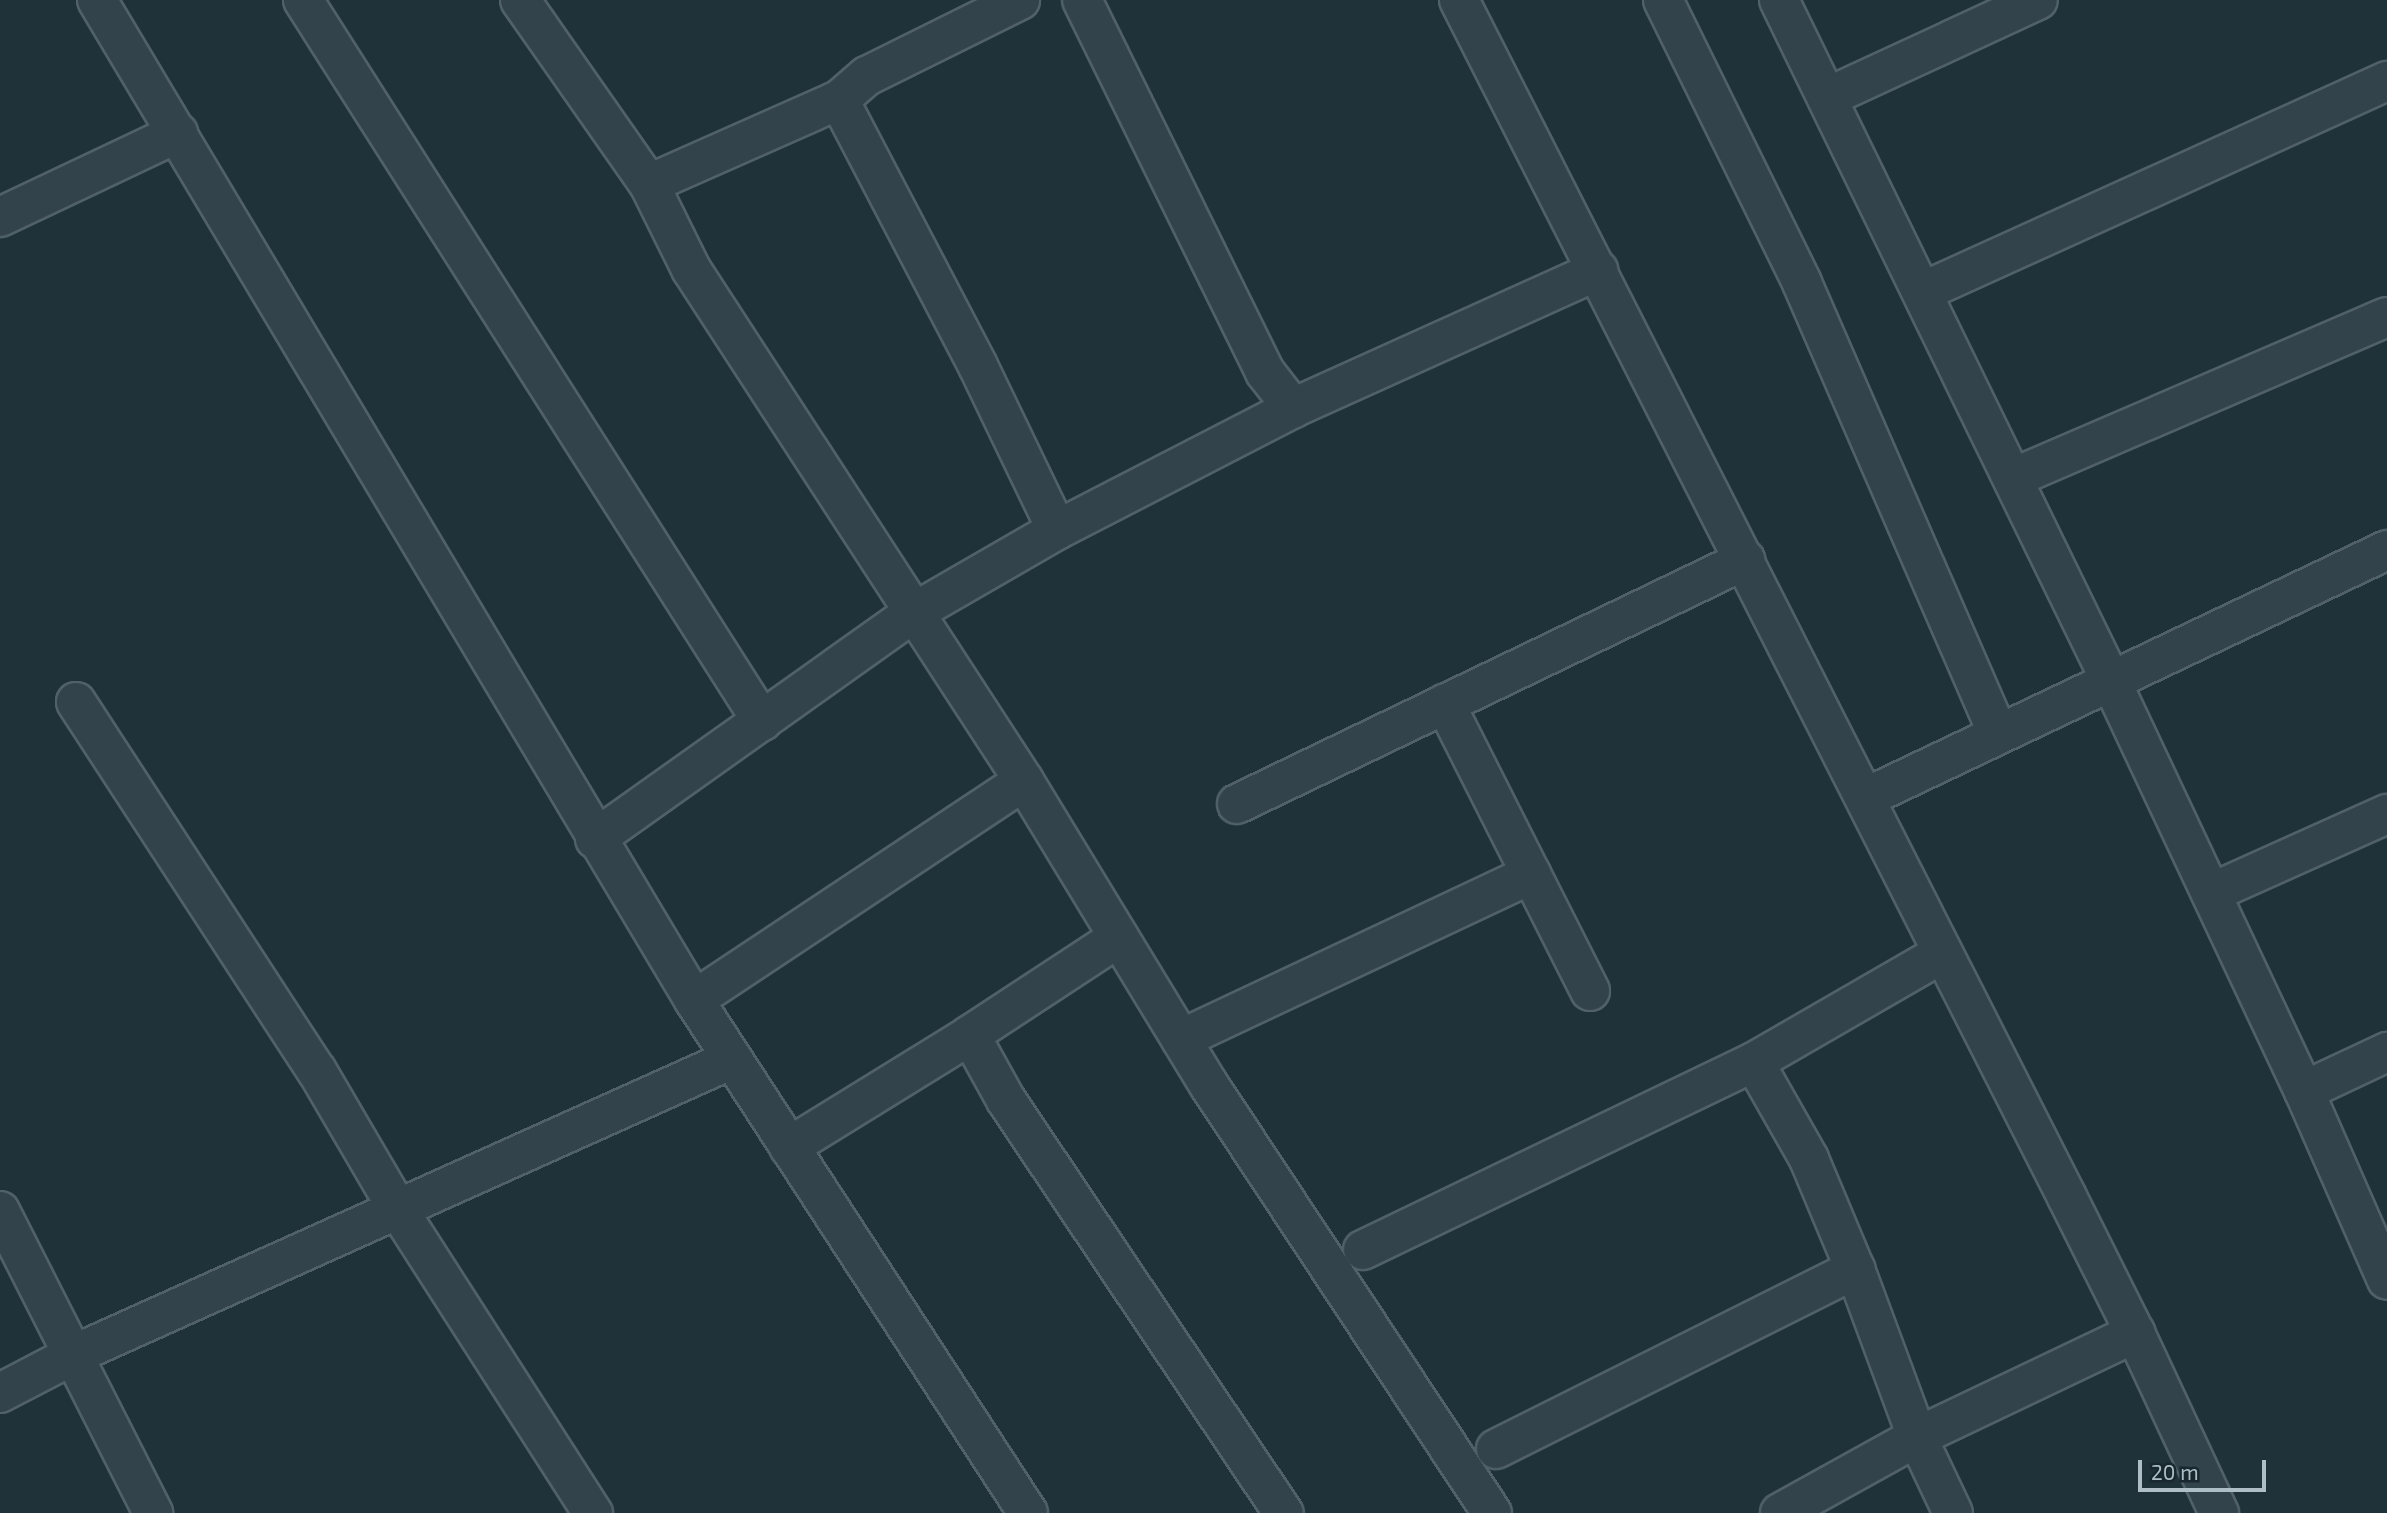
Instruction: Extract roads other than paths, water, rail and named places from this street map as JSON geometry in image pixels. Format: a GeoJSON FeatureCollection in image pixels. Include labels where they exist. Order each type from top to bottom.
{"type":"FeatureCollection","features":[{"type":"Feature","properties":{"kind":"street"},"geometry":{"type":"LineString","coordinates":[[97,0],[595,839],[694,1000],[1028,1513]]}},
{"type":"Feature","properties":{"kind":"street"},"geometry":{"type":"LineString","coordinates":[[303,0],[762,720]]}},
{"type":"Feature","properties":{"kind":"street"},"geometry":{"type":"LineString","coordinates":[[520,0],[649,184],[691,269],[1024,781],[1181,1039],[1492,1513]]}},
{"type":"Feature","properties":{"kind":"street"},"geometry":{"type":"LineString","coordinates":[[649,184],[839,100],[867,76],[1020,0]]}},
{"type":"Feature","properties":{"kind":"street"},"geometry":{"type":"LineString","coordinates":[[1082,0],[1265,372],[1293,408]]}},
{"type":"Feature","properties":{"kind":"street"},"geometry":{"type":"LineString","coordinates":[[1459,0],[2135,1333],[2219,1513]]}},
{"type":"Feature","properties":{"kind":"street"},"geometry":{"type":"LineString","coordinates":[[1663,0],[1802,283],[1998,734]]}},
{"type":"Feature","properties":{"kind":"street"},"geometry":{"type":"LineString","coordinates":[[1779,0],[2013,478],[2211,893],[2304,1091],[2387,1280]]}},
{"type":"Feature","properties":{"kind":"street"},"geometry":{"type":"LineString","coordinates":[[1828,97],[2038,0]]}},
{"type":"Feature","properties":{"kind":"street"},"geometry":{"type":"LineString","coordinates":[[1922,292],[2387,81]]}},
{"type":"Feature","properties":{"kind":"street"},"geometry":{"type":"LineString","coordinates":[[839,100],[978,366],[1057,530]]}},
{"type":"Feature","properties":{"kind":"street"},"geometry":{"type":"LineString","coordinates":[[0,217],[178,133]]}},
{"type":"Feature","properties":{"kind":"street"},"geometry":{"type":"LineString","coordinates":[[595,839],[913,613],[1057,530],[1293,408],[1598,270]]}},
{"type":"Feature","properties":{"kind":"street"},"geometry":{"type":"LineString","coordinates":[[2013,478],[2387,317]]}},
{"type":"Feature","properties":{"kind":"street"},"geometry":{"type":"LineString","coordinates":[[1865,798],[2387,550]]}},
{"type":"Feature","properties":{"kind":"street"},"geometry":{"type":"LineString","coordinates":[[1237,804],[1745,560]]}},
{"type":"Feature","properties":{"kind":"street"},"geometry":{"type":"LineString","coordinates":[[76,702],[317,1071],[397,1208],[593,1513]]}},
{"type":"Feature","properties":{"kind":"street"},"geometry":{"type":"LineString","coordinates":[[1445,704],[1590,990]]}},
{"type":"Feature","properties":{"kind":"street"},"geometry":{"type":"LineString","coordinates":[[694,1000],[1024,781]]}},
{"type":"Feature","properties":{"kind":"street"},"geometry":{"type":"LineString","coordinates":[[2211,893],[2387,814]]}},
{"type":"Feature","properties":{"kind":"street"},"geometry":{"type":"LineString","coordinates":[[1181,1039],[1531,874]]}},
{"type":"Feature","properties":{"kind":"street"},"geometry":{"type":"LineString","coordinates":[[789,1147],[970,1035],[1119,937]]}},
{"type":"Feature","properties":{"kind":"street"},"geometry":{"type":"LineString","coordinates":[[1363,1250],[1754,1062],[1943,953]]}},
{"type":"Feature","properties":{"kind":"street"},"geometry":{"type":"LineString","coordinates":[[970,1035],[1006,1100],[1284,1513]]}},
{"type":"Feature","properties":{"kind":"street"},"geometry":{"type":"LineString","coordinates":[[2304,1091],[2387,1052]]}},
{"type":"Feature","properties":{"kind":"street"},"geometry":{"type":"LineString","coordinates":[[0,1393],[73,1355],[732,1059]]}},
{"type":"Feature","properties":{"kind":"street"},"geometry":{"type":"LineString","coordinates":[[1754,1062],[1809,1159],[1855,1269],[1917,1437],[1953,1513]]}},
{"type":"Feature","properties":{"kind":"street"},"geometry":{"type":"LineString","coordinates":[[0,1211],[153,1513]]}},
{"type":"Feature","properties":{"kind":"street"},"geometry":{"type":"LineString","coordinates":[[1496,1449],[1855,1269]]}},
{"type":"Feature","properties":{"kind":"street"},"geometry":{"type":"LineString","coordinates":[[1780,1513],[1917,1437],[2135,1333]]}}]}
